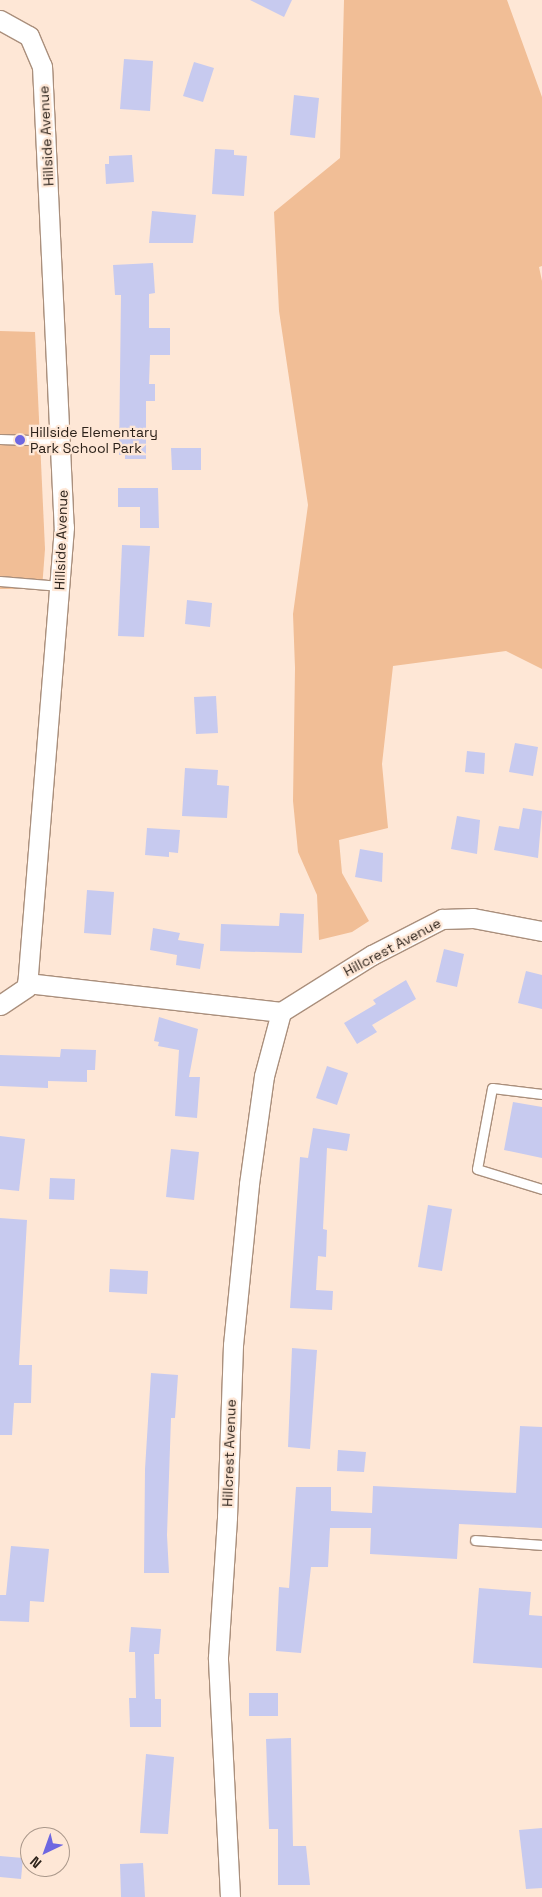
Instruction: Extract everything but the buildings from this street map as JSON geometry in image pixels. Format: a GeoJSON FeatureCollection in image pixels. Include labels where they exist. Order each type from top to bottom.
{"type":"FeatureCollection","features":[{"type":"Feature","properties":{"kind":"street","name":"Hillside Avenue"},"geometry":{"type":"LineString","coordinates":[[0,20],[29,36],[42,66],[64,527],[28,983]]}},
{"type":"Feature","properties":{"kind":"street","name":"Hillcrest Avenue"},"geometry":{"type":"LineString","coordinates":[[230,1897],[222,1794],[218,1657],[227,1517],[233,1345],[249,1184],[264,1076],[280,1012],[372,955],[442,919],[473,918],[542,931]]}},
{"type":"Feature","properties":{"kind":"street"},"geometry":{"type":"LineString","coordinates":[[0,1006],[27,987],[28,983],[280,1012]]}},
{"type":"Feature","properties":{"kind":"lane"},"geometry":{"type":"LineString","coordinates":[[0,439],[61,441]]}},
{"type":"Feature","properties":{"kind":"lane"},"geometry":{"type":"LineString","coordinates":[[0,581],[60,586]]}},
{"type":"Feature","properties":{"kind":"lane"},"geometry":{"type":"LineString","coordinates":[[542,1094],[492,1088],[477,1169],[542,1189]]}},
{"type":"Feature","properties":{"kind":"lane"},"geometry":{"type":"LineString","coordinates":[[475,1540],[542,1545]]}},
{"type":"Feature","properties":{"kind":"shaded area"},"geometry":{"type":"Polygon","coordinates":[[[344,0],[507,0],[542,97],[542,266],[539,267],[542,281],[542,669],[506,651],[393,666],[382,764],[388,828],[339,840],[342,873],[369,921],[352,932],[319,940],[317,895],[298,852],[293,801],[295,668],[293,614],[308,505],[279,311],[274,212],[340,158],[344,0]]]}},
{"type":"Feature","properties":{"kind":"shaded area","name":"Hillside Elementary Park School Park"},"geometry":{"type":"Polygon","coordinates":[[[0,331],[35,332],[45,549],[42,589],[0,589],[0,331]]]}},
{"type":"Feature","properties":{"kind":"place","name":"Hillside Elementary Park School Park"},"geometry":{"type":"Point","coordinates":[20,440]}}]}
